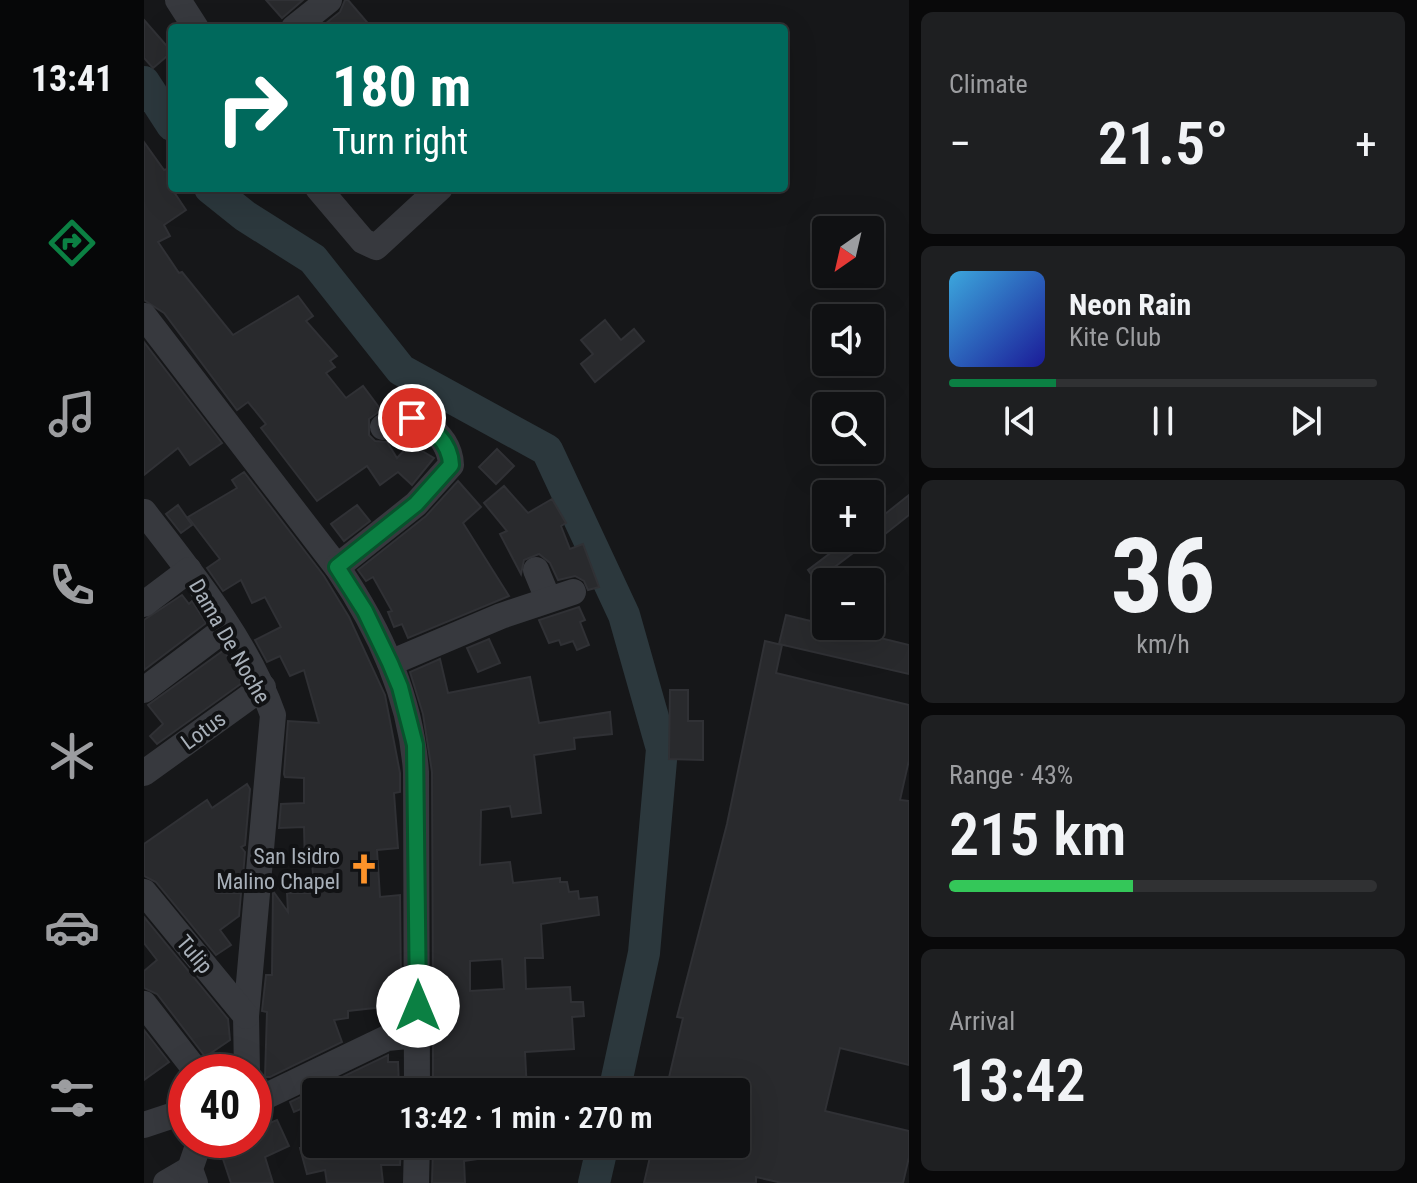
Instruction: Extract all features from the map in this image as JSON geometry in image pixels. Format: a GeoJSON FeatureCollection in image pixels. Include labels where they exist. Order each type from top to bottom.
{"type":"FeatureCollection","features":[{"type":"Feature","properties":{"kind":"street"},"geometry":{"type":"LineString","coordinates":[[178,0],[193,24]]}},
{"type":"Feature","properties":{"kind":"street"},"geometry":{"type":"LineString","coordinates":[[299,24],[329,0]]}},
{"type":"Feature","properties":{"kind":"street"},"geometry":{"type":"LineString","coordinates":[[321,192],[363,241],[376,247],[436,192]]}},
{"type":"Feature","properties":{"kind":"street"},"geometry":{"type":"LineString","coordinates":[[144,316],[337,567],[365,611],[400,687],[415,745],[417,1078]]}},
{"type":"Feature","properties":{"kind":"street"},"geometry":{"type":"LineString","coordinates":[[337,567],[416,504],[451,465],[451,451],[431,428],[412,418],[398,419],[383,427]]}},
{"type":"Feature","properties":{"kind":"street","name":"Dama De Noche"},"geometry":{"type":"LineString","coordinates":[[145,514],[189,570],[226,628],[263,687],[273,715],[246,1016],[247,1054]]}},
{"type":"Feature","properties":{"kind":"street"},"geometry":{"type":"LineString","coordinates":[[144,604],[189,570]]}},
{"type":"Feature","properties":{"kind":"street"},"geometry":{"type":"LineString","coordinates":[[390,663],[560,596],[536,570]]}},
{"type":"Feature","properties":{"kind":"street"},"geometry":{"type":"LineString","coordinates":[[144,690],[226,628]]}},
{"type":"Feature","properties":{"kind":"street","name":"Lotus"},"geometry":{"type":"LineString","coordinates":[[144,773],[263,687]]}},
{"type":"Feature","properties":{"kind":"street","name":"Tulip"},"geometry":{"type":"LineString","coordinates":[[144,892],[246,1016]]}},
{"type":"Feature","properties":{"kind":"street"},"geometry":{"type":"LineString","coordinates":[[144,1004],[183,1054]]}},
{"type":"Feature","properties":{"kind":"street"},"geometry":{"type":"LineString","coordinates":[[272,1093],[387,1038],[418,1035]]}},
{"type":"Feature","properties":{"kind":"street"},"geometry":{"type":"LineString","coordinates":[[144,1108],[168,1101]]}},
{"type":"Feature","properties":{"kind":"street"},"geometry":{"type":"LineString","coordinates":[[144,1125],[168,1117]]}},
{"type":"Feature","properties":{"kind":"street"},"geometry":{"type":"LineString","coordinates":[[416,1183],[417,1158]]}},
{"type":"Feature","properties":{"kind":"street"},"geometry":{"type":"LineString","coordinates":[[166,1183],[192,1176]]}},
{"type":"Feature","properties":{"kind":"building"},"geometry":{"type":"Polygon","coordinates":[[[266,0],[303,0],[282,18],[266,0]]]}},
{"type":"Feature","properties":{"kind":"building"},"geometry":{"type":"Polygon","coordinates":[[[345,0],[348,0],[369,24],[325,24],[340,12],[345,0]]]}},
{"type":"Feature","properties":{"kind":"building"},"geometry":{"type":"Polygon","coordinates":[[[144,20],[168,47],[168,55],[153,68],[144,58],[144,20]]]}},
{"type":"Feature","properties":{"kind":"building"},"geometry":{"type":"Polygon","coordinates":[[[144,142],[164,170],[167,169],[168,192],[174,192],[186,210],[164,225],[170,236],[158,242],[179,273],[182,272],[233,335],[298,296],[313,316],[306,321],[337,356],[330,361],[335,367],[326,373],[346,398],[363,386],[381,410],[369,419],[369,435],[375,441],[387,442],[397,458],[410,444],[434,458],[412,485],[398,472],[380,485],[367,466],[317,501],[261,428],[266,424],[248,402],[237,410],[164,313],[144,300],[144,142]]]}},
{"type":"Feature","properties":{"kind":"building"},"geometry":{"type":"Polygon","coordinates":[[[605,320],[621,340],[634,329],[644,341],[595,382],[581,364],[593,354],[581,340],[605,320]]]}},
{"type":"Feature","properties":{"kind":"building"},"geometry":{"type":"Polygon","coordinates":[[[144,342],[222,443],[190,465],[178,448],[144,475],[144,342]]]}},
{"type":"Feature","properties":{"kind":"building"},"geometry":{"type":"Polygon","coordinates":[[[497,449],[514,466],[496,484],[479,467],[497,449]]]}},
{"type":"Feature","properties":{"kind":"building"},"geometry":{"type":"Polygon","coordinates":[[[244,472],[324,576],[349,617],[385,695],[400,773],[400,792],[394,793],[398,848],[377,850],[380,897],[400,895],[401,989],[390,990],[392,1006],[348,1011],[348,1018],[334,1020],[342,1042],[272,1076],[272,1054],[266,1054],[267,1012],[262,1011],[266,975],[272,975],[273,891],[288,912],[287,893],[315,893],[312,864],[305,865],[304,827],[279,828],[281,804],[304,803],[304,778],[285,777],[284,774],[288,721],[319,723],[304,670],[290,676],[280,656],[267,662],[255,640],[281,627],[265,597],[252,603],[241,580],[223,591],[207,568],[220,559],[188,517],[237,488],[232,480],[244,472]]]}},
{"type":"Feature","properties":{"kind":"building"},"geometry":{"type":"Polygon","coordinates":[[[458,481],[481,507],[463,523],[509,596],[408,638],[402,624],[394,627],[388,612],[392,611],[373,577],[366,581],[358,570],[426,516],[458,481]]]}},
{"type":"Feature","properties":{"kind":"building"},"geometry":{"type":"Polygon","coordinates":[[[504,486],[528,513],[552,499],[566,523],[561,526],[570,549],[583,544],[599,587],[588,590],[584,581],[575,576],[558,580],[550,563],[539,554],[524,560],[521,574],[500,534],[507,531],[484,503],[504,486]]]}},
{"type":"Feature","properties":{"kind":"building"},"geometry":{"type":"Polygon","coordinates":[[[909,495],[909,515],[884,535],[884,515],[909,495]]]}},
{"type":"Feature","properties":{"kind":"building"},"geometry":{"type":"Polygon","coordinates":[[[178,505],[192,525],[181,533],[166,514],[178,505]]]}},
{"type":"Feature","properties":{"kind":"building"},"geometry":{"type":"Polygon","coordinates":[[[357,505],[370,521],[344,541],[331,524],[357,505]]]}},
{"type":"Feature","properties":{"kind":"building"},"geometry":{"type":"Polygon","coordinates":[[[832,552],[853,553],[833,568],[812,568],[812,576],[808,570],[832,552]]]}},
{"type":"Feature","properties":{"kind":"building"},"geometry":{"type":"Polygon","coordinates":[[[182,595],[189,604],[192,601],[206,623],[144,670],[144,620],[182,595]]]}},
{"type":"Feature","properties":{"kind":"building"},"geometry":{"type":"Polygon","coordinates":[[[579,607],[585,620],[580,622],[589,645],[577,650],[573,641],[561,645],[559,640],[549,643],[539,620],[579,607]]]}},
{"type":"Feature","properties":{"kind":"building"},"geometry":{"type":"Polygon","coordinates":[[[786,615],[812,621],[812,640],[884,639],[909,645],[909,674],[779,644],[786,615]]]}},
{"type":"Feature","properties":{"kind":"building"},"geometry":{"type":"Polygon","coordinates":[[[489,639],[500,663],[478,672],[467,648],[489,639]]]}},
{"type":"Feature","properties":{"kind":"building"},"geometry":{"type":"Polygon","coordinates":[[[765,641],[782,645],[776,673],[909,705],[909,760],[900,800],[909,801],[909,1065],[840,1048],[825,1111],[909,1131],[909,1157],[903,1183],[782,1183],[756,1177],[756,1183],[644,1183],[650,1158],[750,1158],[750,1078],[669,1078],[683,1018],[677,1017],[727,824],[765,641]]]}},
{"type":"Feature","properties":{"kind":"building"},"geometry":{"type":"Polygon","coordinates":[[[224,650],[242,683],[157,744],[150,736],[163,724],[148,705],[224,650]]]}},
{"type":"Feature","properties":{"kind":"building"},"geometry":{"type":"Polygon","coordinates":[[[440,659],[448,693],[530,677],[539,723],[610,712],[612,734],[574,738],[575,749],[534,755],[541,813],[512,817],[510,806],[481,810],[480,865],[510,862],[513,883],[560,878],[560,882],[567,882],[569,892],[578,891],[579,899],[597,897],[599,915],[541,924],[543,958],[525,958],[526,989],[570,987],[571,1002],[583,1002],[584,1016],[572,1017],[574,1049],[525,1052],[526,1078],[433,1078],[436,996],[433,996],[432,772],[423,714],[410,672],[440,659]],[[502,959],[470,961],[470,991],[504,989],[502,959]]]}},
{"type":"Feature","properties":{"kind":"building"},"geometry":{"type":"Polygon","coordinates":[[[670,690],[688,690],[688,721],[703,721],[703,760],[669,759],[670,690]]]}},
{"type":"Feature","properties":{"kind":"building"},"geometry":{"type":"Polygon","coordinates":[[[247,784],[250,789],[245,845],[241,847],[245,852],[243,876],[218,893],[241,893],[239,916],[220,930],[231,945],[216,955],[156,882],[144,876],[144,844],[207,800],[212,808],[247,784]]]}},
{"type":"Feature","properties":{"kind":"building"},"geometry":{"type":"Polygon","coordinates":[[[144,917],[228,1019],[230,1040],[211,1053],[226,1054],[203,1054],[157,994],[144,988],[144,971],[157,960],[144,943],[144,917]]]}},
{"type":"Feature","properties":{"kind":"building"},"geometry":{"type":"Polygon","coordinates":[[[144,1030],[168,1063],[144,1080],[144,1030]]]}},
{"type":"Feature","properties":{"kind":"building"},"geometry":{"type":"Polygon","coordinates":[[[388,1055],[388,1062],[398,1062],[399,1078],[340,1078],[388,1055]]]}},
{"type":"Feature","properties":{"kind":"building"},"geometry":{"type":"Polygon","coordinates":[[[302,1096],[302,1108],[294,1112],[290,1102],[302,1096]]]}},
{"type":"Feature","properties":{"kind":"building"},"geometry":{"type":"Polygon","coordinates":[[[277,1120],[289,1146],[272,1154],[272,1122],[277,1120]]]}},
{"type":"Feature","properties":{"kind":"building"},"geometry":{"type":"Polygon","coordinates":[[[223,1158],[265,1158],[273,1183],[231,1183],[223,1158]]]}},
{"type":"Feature","properties":{"kind":"building"},"geometry":{"type":"Polygon","coordinates":[[[303,1158],[400,1158],[400,1165],[381,1165],[383,1183],[327,1183],[325,1170],[307,1174],[303,1158]]]}},
{"type":"Feature","properties":{"kind":"building"},"geometry":{"type":"Polygon","coordinates":[[[433,1158],[485,1158],[464,1161],[465,1183],[432,1183],[433,1158]]]}},
{"type":"Feature","properties":{"kind":"waterway"},"geometry":{"type":"LineString","coordinates":[[144,82],[168,119]]}},
{"type":"Feature","properties":{"kind":"waterway"},"geometry":{"type":"LineString","coordinates":[[215,192],[245,216],[313,259],[401,370],[547,450],[624,615],[662,749],[644,953],[617,1078]]}},
{"type":"Feature","properties":{"kind":"waterway"},"geometry":{"type":"LineString","coordinates":[[594,1183],[600,1158]]}},
{"type":"Feature","properties":{"kind":"place","name":"San Isidro Malino Chapel"},"geometry":{"type":"Point","coordinates":[364,869]}},
{"type":"Feature","properties":{"kind":"route"},"geometry":{"type":"LineString","coordinates":[[412,418],[431,428],[451,451],[451,465],[416,504],[337,567],[365,611],[390,663],[400,687],[415,745],[418,1006]]}}]}
